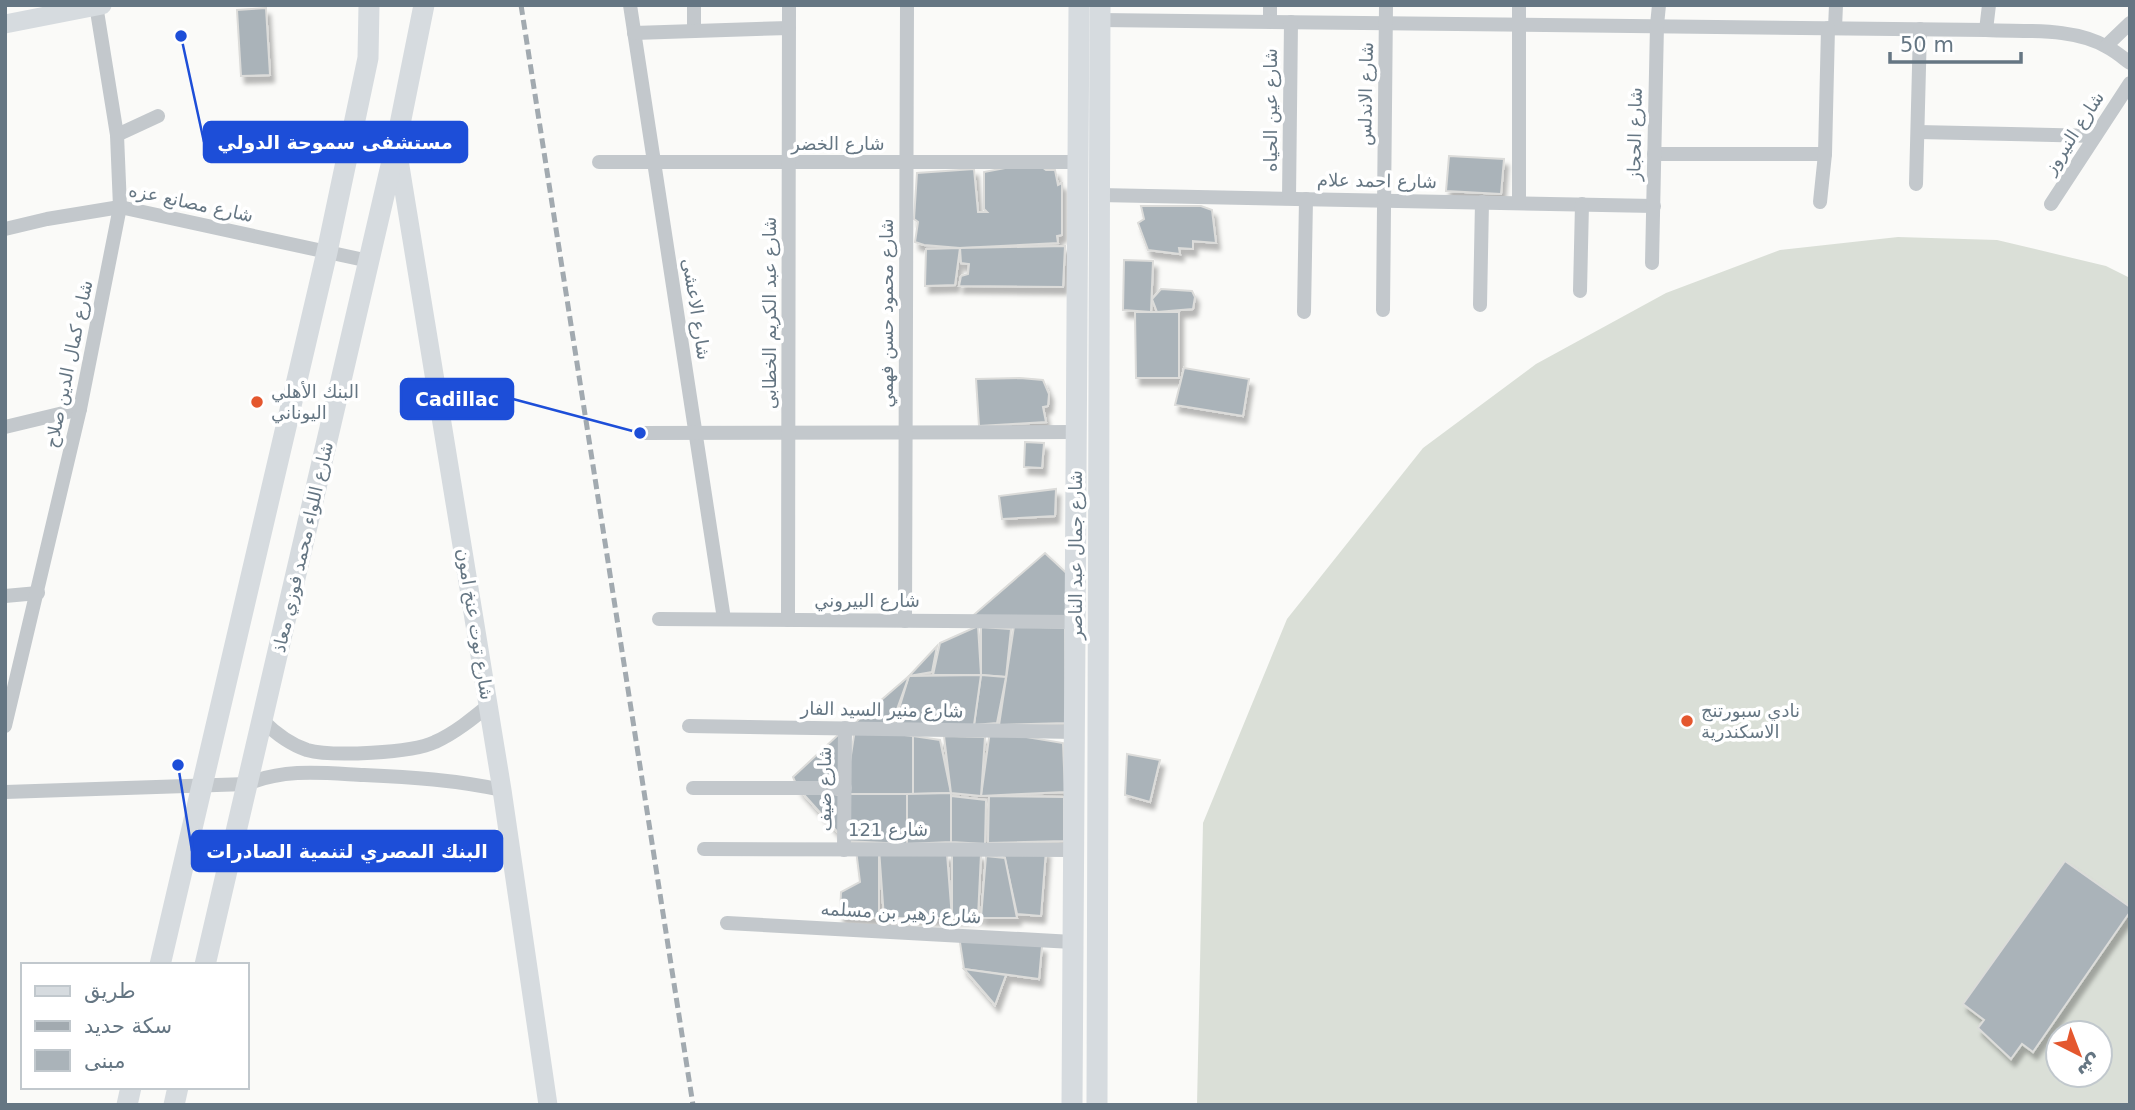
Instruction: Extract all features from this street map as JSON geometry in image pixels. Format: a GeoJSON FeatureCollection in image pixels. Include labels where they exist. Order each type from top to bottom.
{"type":"FeatureCollection","features":[{"type":"Feature","properties":{"kind":"main road"},"geometry":{"type":"LineString","coordinates":[[160,963],[327,251],[368,58],[369,5]]}},
{"type":"Feature","properties":{"kind":"main road","name":"شارع اللواء محمد فوزي معاذ"},"geometry":{"type":"LineString","coordinates":[[205,963],[396,144],[424,5]]}},
{"type":"Feature","properties":{"kind":"main road","name":"شارع جمال عبد الناصر"},"geometry":{"type":"LineString","coordinates":[[1072,1105],[1079,5]]}},
{"type":"Feature","properties":{"kind":"main road","name":"شارع جمال عبد الناصر"},"geometry":{"type":"LineString","coordinates":[[1097,1105],[1100,13]]}},
{"type":"Feature","properties":{"kind":"main road"},"geometry":{"type":"LineString","coordinates":[[1075,777],[1098,777]]}},
{"type":"Feature","properties":{"kind":"street","name":"شارع الاعشى"},"geometry":{"type":"LineString","coordinates":[[630,5],[724,619]]}},
{"type":"Feature","properties":{"kind":"street"},"geometry":{"type":"LineString","coordinates":[[694,5],[694,32]]}},
{"type":"Feature","properties":{"kind":"street","name":"شارع عبد الكريم الخطابى"},"geometry":{"type":"LineString","coordinates":[[789,5],[789,620]]}},
{"type":"Feature","properties":{"kind":"street","name":"شارع محمود حسن فهمي"},"geometry":{"type":"LineString","coordinates":[[905,621],[908,5]]}},
{"type":"Feature","properties":{"kind":"street"},"geometry":{"type":"LineString","coordinates":[[1270,5],[1270,22]]}},
{"type":"Feature","properties":{"kind":"street","name":"شارع الاندلس"},"geometry":{"type":"LineString","coordinates":[[1383,310],[1386,5]]}},
{"type":"Feature","properties":{"kind":"street"},"geometry":{"type":"LineString","coordinates":[[1519,5],[1519,203]]}},
{"type":"Feature","properties":{"kind":"street","name":"شارع الحجاز"},"geometry":{"type":"LineString","coordinates":[[1652,263],[1659,5]]}},
{"type":"Feature","properties":{"kind":"street"},"geometry":{"type":"LineString","coordinates":[[1820,202],[1832,28],[1836,5]]}},
{"type":"Feature","properties":{"kind":"street"},"geometry":{"type":"LineString","coordinates":[[1986,30],[1989,5]]}},
{"type":"Feature","properties":{"kind":"street"},"geometry":{"type":"LineString","coordinates":[[5,24],[98,6]]}},
{"type":"Feature","properties":{"kind":"street","name":"شارع كمال الدين صلاح"},"geometry":{"type":"LineString","coordinates":[[5,726],[80,409],[120,207],[117,135],[98,6]]}},
{"type":"Feature","properties":{"kind":"street"},"geometry":{"type":"LineString","coordinates":[[1100,13],[1270,22],[1657,25],[2058,33],[2085,38],[2106,46],[2130,63]]}},
{"type":"Feature","properties":{"kind":"street","name":"شارع عين الحياه"},"geometry":{"type":"LineString","coordinates":[[1289,198],[1291,22]]}},
{"type":"Feature","properties":{"kind":"street"},"geometry":{"type":"LineString","coordinates":[[2106,46],[2130,23]]}},
{"type":"Feature","properties":{"kind":"street"},"geometry":{"type":"LineString","coordinates":[[634,33],[789,28]]}},
{"type":"Feature","properties":{"kind":"street"},"geometry":{"type":"LineString","coordinates":[[1916,184],[1920,29]]}},
{"type":"Feature","properties":{"kind":"street","name":"شارع النيروز"},"geometry":{"type":"LineString","coordinates":[[2051,204],[2130,83]]}},
{"type":"Feature","properties":{"kind":"street"},"geometry":{"type":"LineString","coordinates":[[117,135],[158,116]]}},
{"type":"Feature","properties":{"kind":"street"},"geometry":{"type":"LineString","coordinates":[[1918,132],[2095,136]]}},
{"type":"Feature","properties":{"kind":"street","name":"شارع توت عنخ امون"},"geometry":{"type":"LineString","coordinates":[[396,144],[489,705],[548,1105]]}},
{"type":"Feature","properties":{"kind":"street"},"geometry":{"type":"LineString","coordinates":[[1654,154],[1825,154]]}},
{"type":"Feature","properties":{"kind":"street","name":"شارع الخضر"},"geometry":{"type":"LineString","coordinates":[[599,162],[1078,162]]}},
{"type":"Feature","properties":{"kind":"street","name":"شارع احمد علام"},"geometry":{"type":"LineString","coordinates":[[1099,195],[1654,206]]}},
{"type":"Feature","properties":{"kind":"street"},"geometry":{"type":"LineString","coordinates":[[1304,312],[1306,199]]}},
{"type":"Feature","properties":{"kind":"street"},"geometry":{"type":"LineString","coordinates":[[1480,305],[1482,202]]}},
{"type":"Feature","properties":{"kind":"street"},"geometry":{"type":"LineString","coordinates":[[1580,290],[1582,204]]}},
{"type":"Feature","properties":{"kind":"street","name":"شارع مصانع عزه"},"geometry":{"type":"LineString","coordinates":[[5,229],[120,207],[369,261]]}},
{"type":"Feature","properties":{"kind":"street"},"geometry":{"type":"LineString","coordinates":[[5,427],[80,409]]}},
{"type":"Feature","properties":{"kind":"street"},"geometry":{"type":"LineString","coordinates":[[640,433],[1076,432]]}},
{"type":"Feature","properties":{"kind":"street"},"geometry":{"type":"LineString","coordinates":[[5,596],[38,593]]}},
{"type":"Feature","properties":{"kind":"street","name":"شارع البيروني"},"geometry":{"type":"LineString","coordinates":[[659,619],[1075,622]]}},
{"type":"Feature","properties":{"kind":"street"},"geometry":{"type":"LineString","coordinates":[[262,720],[276,734],[306,750],[324,753],[415,749],[455,732],[489,705]]}},
{"type":"Feature","properties":{"kind":"street","name":"شارع منير السيد الفار"},"geometry":{"type":"LineString","coordinates":[[690,726],[1075,732]]}},
{"type":"Feature","properties":{"kind":"street","name":"شارع ضيف"},"geometry":{"type":"LineString","coordinates":[[844,850],[845,728]]}},
{"type":"Feature","properties":{"kind":"street"},"geometry":{"type":"LineString","coordinates":[[5,792],[247,784],[279,774],[321,773],[453,780],[502,790]]}},
{"type":"Feature","properties":{"kind":"street"},"geometry":{"type":"LineString","coordinates":[[694,788],[845,788]]}},
{"type":"Feature","properties":{"kind":"street","name":"شارع 121"},"geometry":{"type":"LineString","coordinates":[[704,849],[1072,850]]}},
{"type":"Feature","properties":{"kind":"street","name":"شارع زهير بن مسلمه"},"geometry":{"type":"LineString","coordinates":[[727,923],[1073,942]]}},
{"type":"Feature","properties":{"kind":"shaded area","name":"نادي سبورتنج الاسكندرية"},"geometry":{"type":"Polygon","coordinates":[[[1898,237],[1997,240],[2106,266],[2130,278],[2130,1105],[1197,1105],[1203,823],[1287,619],[1423,448],[1536,364],[1666,293],[1780,250],[1898,237]]]}},
{"type":"Feature","properties":{"kind":"building"},"geometry":{"type":"Polygon","coordinates":[[[266,8],[270,75],[241,76],[237,10],[266,8]]]}},
{"type":"Feature","properties":{"kind":"building"},"geometry":{"type":"Polygon","coordinates":[[[1449,156],[1504,159],[1501,194],[1446,191],[1449,156]]]}},
{"type":"Feature","properties":{"kind":"building"},"geometry":{"type":"Polygon","coordinates":[[[1042,167],[1055,170],[1058,185],[1062,183],[1062,235],[1057,236],[1058,243],[960,248],[915,242],[918,222],[914,219],[917,173],[974,169],[978,212],[987,212],[984,209],[984,172],[1005,168],[1042,167]]]}},
{"type":"Feature","properties":{"kind":"building"},"geometry":{"type":"Polygon","coordinates":[[[1141,206],[1201,206],[1212,210],[1216,243],[1193,241],[1193,249],[1179,248],[1180,254],[1148,250],[1138,223],[1144,219],[1141,206]]]}},
{"type":"Feature","properties":{"kind":"building"},"geometry":{"type":"Polygon","coordinates":[[[1065,246],[1063,287],[959,286],[961,276],[968,274],[969,264],[961,263],[960,248],[1065,246]]]}},
{"type":"Feature","properties":{"kind":"building"},"geometry":{"type":"Polygon","coordinates":[[[960,248],[955,285],[925,286],[926,249],[960,248]]]}},
{"type":"Feature","properties":{"kind":"building"},"geometry":{"type":"Polygon","coordinates":[[[1124,260],[1153,261],[1151,312],[1123,310],[1124,260]]]}},
{"type":"Feature","properties":{"kind":"building"},"geometry":{"type":"Polygon","coordinates":[[[1161,289],[1192,291],[1195,297],[1193,309],[1157,312],[1152,299],[1161,289]]]}},
{"type":"Feature","properties":{"kind":"building"},"geometry":{"type":"Polygon","coordinates":[[[1135,312],[1179,312],[1179,378],[1136,378],[1135,312]]]}},
{"type":"Feature","properties":{"kind":"building"},"geometry":{"type":"Polygon","coordinates":[[[1184,368],[1249,379],[1243,416],[1175,405],[1184,368]]]}},
{"type":"Feature","properties":{"kind":"building"},"geometry":{"type":"Polygon","coordinates":[[[976,379],[1043,380],[1049,394],[1048,406],[1043,407],[1046,422],[979,426],[976,379]]]}},
{"type":"Feature","properties":{"kind":"building"},"geometry":{"type":"Polygon","coordinates":[[[1025,442],[1044,443],[1042,468],[1024,467],[1025,442]]]}},
{"type":"Feature","properties":{"kind":"building"},"geometry":{"type":"Polygon","coordinates":[[[1056,489],[1055,516],[1002,519],[999,496],[1056,489]]]}},
{"type":"Feature","properties":{"kind":"building"},"geometry":{"type":"Polygon","coordinates":[[[1045,553],[1074,580],[1064,622],[969,619],[1045,553]]]}},
{"type":"Feature","properties":{"kind":"building"},"geometry":{"type":"Polygon","coordinates":[[[978,626],[981,675],[933,675],[940,643],[978,626]]]}},
{"type":"Feature","properties":{"kind":"building"},"geometry":{"type":"Polygon","coordinates":[[[1014,626],[1065,628],[1066,723],[999,725],[1014,626]]]}},
{"type":"Feature","properties":{"kind":"building"},"geometry":{"type":"Polygon","coordinates":[[[981,627],[1011,629],[1006,677],[981,675],[981,627]]]}},
{"type":"Feature","properties":{"kind":"building"},"geometry":{"type":"Polygon","coordinates":[[[937,646],[932,672],[909,676],[937,646]]]}},
{"type":"Feature","properties":{"kind":"building"},"geometry":{"type":"Polygon","coordinates":[[[981,675],[1006,677],[997,723],[974,725],[981,675]]]}},
{"type":"Feature","properties":{"kind":"building"},"geometry":{"type":"Polygon","coordinates":[[[981,675],[974,725],[894,725],[909,676],[981,675]]]}},
{"type":"Feature","properties":{"kind":"building"},"geometry":{"type":"Polygon","coordinates":[[[909,676],[892,723],[849,728],[909,676]]]}},
{"type":"Feature","properties":{"kind":"building"},"geometry":{"type":"Polygon","coordinates":[[[855,729],[913,736],[913,794],[845,794],[855,729]]]}},
{"type":"Feature","properties":{"kind":"building"},"geometry":{"type":"Polygon","coordinates":[[[990,731],[1063,743],[1065,792],[981,796],[990,731]]]}},
{"type":"Feature","properties":{"kind":"building"},"geometry":{"type":"Polygon","coordinates":[[[839,734],[845,784],[796,784],[793,777],[839,734]]]}},
{"type":"Feature","properties":{"kind":"building"},"geometry":{"type":"Polygon","coordinates":[[[913,736],[940,740],[951,793],[913,794],[913,736]]]}},
{"type":"Feature","properties":{"kind":"building"},"geometry":{"type":"Polygon","coordinates":[[[944,736],[985,737],[981,796],[951,793],[944,736]]]}},
{"type":"Feature","properties":{"kind":"building"},"geometry":{"type":"Polygon","coordinates":[[[1127,754],[1160,760],[1150,802],[1125,795],[1127,754]]]}},
{"type":"Feature","properties":{"kind":"building"},"geometry":{"type":"Polygon","coordinates":[[[798,788],[845,796],[842,837],[798,788]]]}},
{"type":"Feature","properties":{"kind":"building"},"geometry":{"type":"Polygon","coordinates":[[[951,793],[951,842],[907,844],[907,794],[951,793]]]}},
{"type":"Feature","properties":{"kind":"building"},"geometry":{"type":"Polygon","coordinates":[[[845,794],[907,794],[907,844],[844,841],[845,794]]]}},
{"type":"Feature","properties":{"kind":"building"},"geometry":{"type":"Polygon","coordinates":[[[951,796],[986,800],[985,844],[951,842],[951,796]]]}},
{"type":"Feature","properties":{"kind":"building"},"geometry":{"type":"Polygon","coordinates":[[[989,796],[1064,797],[1064,841],[988,843],[989,796]]]}},
{"type":"Feature","properties":{"kind":"building"},"geometry":{"type":"Polygon","coordinates":[[[879,849],[947,854],[952,918],[884,918],[879,849]]]}},
{"type":"Feature","properties":{"kind":"building"},"geometry":{"type":"Polygon","coordinates":[[[879,849],[879,918],[840,916],[841,892],[860,882],[856,850],[879,849]]]}},
{"type":"Feature","properties":{"kind":"building"},"geometry":{"type":"Polygon","coordinates":[[[952,850],[981,854],[978,917],[952,918],[952,850]]]}},
{"type":"Feature","properties":{"kind":"building"},"geometry":{"type":"Polygon","coordinates":[[[1003,850],[1046,850],[1041,916],[1017,914],[1003,850]]]}},
{"type":"Feature","properties":{"kind":"building"},"geometry":{"type":"Polygon","coordinates":[[[986,856],[1005,858],[1017,918],[981,918],[986,856]]]}},
{"type":"Feature","properties":{"kind":"building"},"geometry":{"type":"Polygon","coordinates":[[[2065,861],[2130,907],[2130,912],[2056,1019],[2044,1019],[2044,1036],[2033,1052],[2022,1044],[2011,1059],[1978,1028],[1984,1020],[1963,1004],[2065,861]]]}},
{"type":"Feature","properties":{"kind":"building"},"geometry":{"type":"Polygon","coordinates":[[[959,936],[1042,946],[1039,979],[964,969],[959,936]]]}},
{"type":"Feature","properties":{"kind":"building"},"geometry":{"type":"Polygon","coordinates":[[[964,969],[1006,975],[995,1005],[964,969]]]}},
{"type":"Feature","properties":{"kind":"railway"},"geometry":{"type":"LineString","coordinates":[[521,5],[693,1105]]}},
{"type":"Feature","properties":{"kind":"place","name":"مستشفى سموحة الدولي"},"geometry":{"type":"Point","coordinates":[181,36]}},
{"type":"Feature","properties":{"kind":"place","name":"البنك الأهلي اليوناني"},"geometry":{"type":"Point","coordinates":[257,402]}},
{"type":"Feature","properties":{"kind":"place","name":"Cadillac"},"geometry":{"type":"Point","coordinates":[640,433]}},
{"type":"Feature","properties":{"kind":"place","name":"نادي سبورتنج الاسكندرية"},"geometry":{"type":"Point","coordinates":[1687,721]}},
{"type":"Feature","properties":{"kind":"place","name":"البنك المصري لتنمية الصادرات"},"geometry":{"type":"Point","coordinates":[178,765]}}]}
